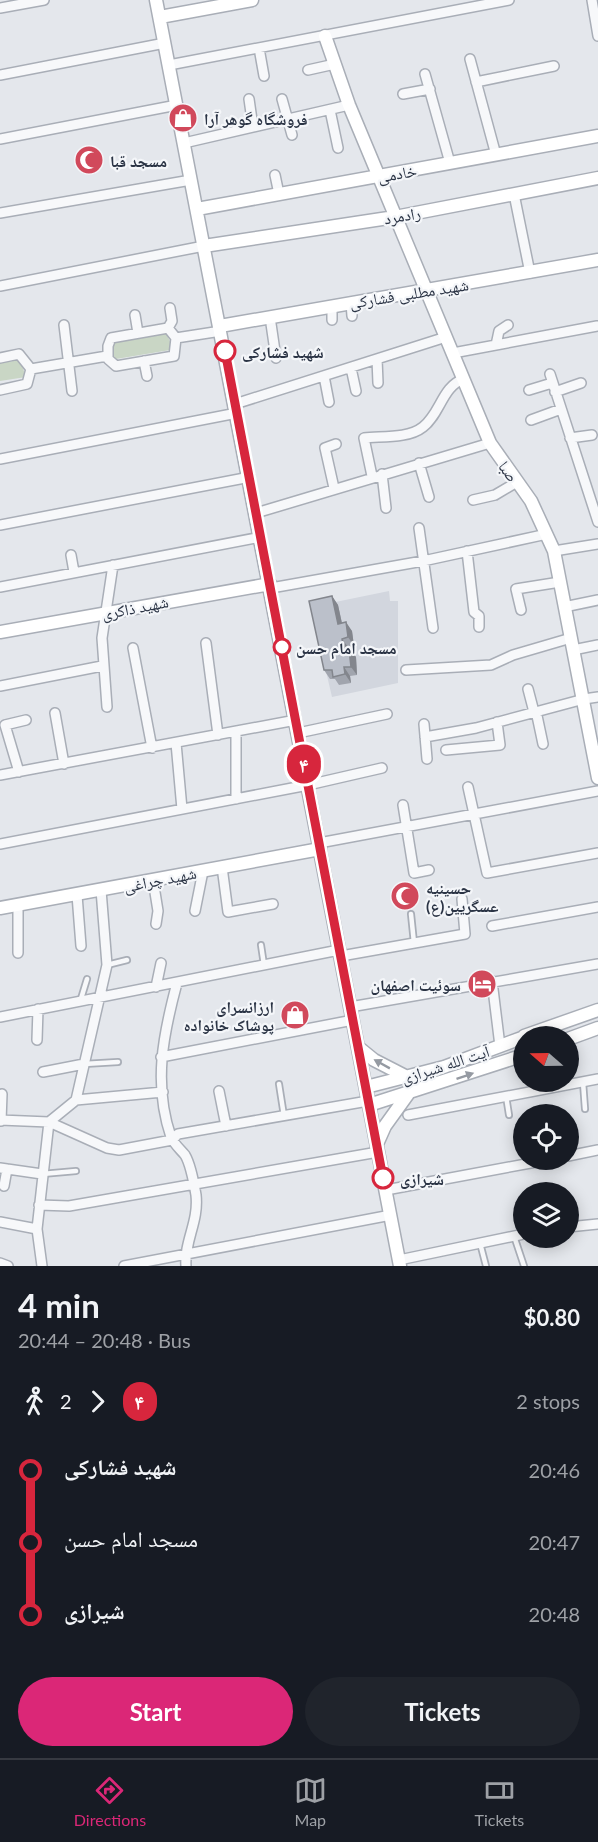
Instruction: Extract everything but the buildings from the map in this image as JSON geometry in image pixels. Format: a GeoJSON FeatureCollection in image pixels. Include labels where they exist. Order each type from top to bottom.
{"type":"FeatureCollection","features":[{"type":"Feature","properties":{"kind":"street"},"geometry":{"type":"LineString","coordinates":[[0,8],[44,0]]}},
{"type":"Feature","properties":{"kind":"street"},"geometry":{"type":"LineString","coordinates":[[156,0],[250,477],[400,1263],[513,1236]]}},
{"type":"Feature","properties":{"kind":"street"},"geometry":{"type":"LineString","coordinates":[[160,17],[252,0]]}},
{"type":"Feature","properties":{"kind":"street"},"geometry":{"type":"LineString","coordinates":[[169,65],[509,0]]}},
{"type":"Feature","properties":{"kind":"street"},"geometry":{"type":"LineString","coordinates":[[592,0],[598,36]]}},
{"type":"Feature","properties":{"kind":"street","name":"صبا"},"geometry":{"type":"LineString","coordinates":[[325,36],[349,105],[490,443],[531,501],[554,550],[584,699],[594,726],[598,775]]}},
{"type":"Feature","properties":{"kind":"street"},"geometry":{"type":"LineString","coordinates":[[0,75],[165,43]]}},
{"type":"Feature","properties":{"kind":"street"},"geometry":{"type":"LineString","coordinates":[[259,48],[264,76]]}},
{"type":"Feature","properties":{"kind":"street"},"geometry":{"type":"LineString","coordinates":[[470,59],[496,155]]}},
{"type":"Feature","properties":{"kind":"street"},"geometry":{"type":"LineString","coordinates":[[308,70],[335,64]]}},
{"type":"Feature","properties":{"kind":"street"},"geometry":{"type":"LineString","coordinates":[[476,82],[554,66]]}},
{"type":"Feature","properties":{"kind":"street"},"geometry":{"type":"LineString","coordinates":[[425,74],[450,163]]}},
{"type":"Feature","properties":{"kind":"street"},"geometry":{"type":"LineString","coordinates":[[403,94],[430,89]]}},
{"type":"Feature","properties":{"kind":"street"},"geometry":{"type":"LineString","coordinates":[[249,99],[253,127]]}},
{"type":"Feature","properties":{"kind":"street"},"geometry":{"type":"LineString","coordinates":[[282,99],[292,135]]}},
{"type":"Feature","properties":{"kind":"street"},"geometry":{"type":"LineString","coordinates":[[0,139],[177,105]]}},
{"type":"Feature","properties":{"kind":"street"},"geometry":{"type":"LineString","coordinates":[[184,143],[349,105]]}},
{"type":"Feature","properties":{"kind":"street"},"geometry":{"type":"LineString","coordinates":[[330,110],[338,148]]}},
{"type":"Feature","properties":{"kind":"street","name":"خادمی"},"geometry":{"type":"LineString","coordinates":[[197,209],[598,136]]}},
{"type":"Feature","properties":{"kind":"street"},"geometry":{"type":"LineString","coordinates":[[274,175],[279,194]]}},
{"type":"Feature","properties":{"kind":"street","name":"رادمرد"},"geometry":{"type":"LineString","coordinates":[[204,246],[395,217],[598,178]]}},
{"type":"Feature","properties":{"kind":"street"},"geometry":{"type":"LineString","coordinates":[[0,213],[191,180]]}},
{"type":"Feature","properties":{"kind":"street"},"geometry":{"type":"LineString","coordinates":[[514,194],[530,273]]}},
{"type":"Feature","properties":{"kind":"street"},"geometry":{"type":"LineString","coordinates":[[0,286],[204,246]]}},
{"type":"Feature","properties":{"kind":"street","name":"شهید مطلبی فشارکی"},"geometry":{"type":"LineString","coordinates":[[220,328],[332,306],[530,273],[596,257]]}},
{"type":"Feature","properties":{"kind":"street"},"geometry":{"type":"LineString","coordinates":[[351,303],[352,316]]}},
{"type":"Feature","properties":{"kind":"street"},"geometry":{"type":"LineString","coordinates":[[332,306],[332,320]]}},
{"type":"Feature","properties":{"kind":"street"},"geometry":{"type":"LineString","coordinates":[[168,328],[172,321],[170,308]]}},
{"type":"Feature","properties":{"kind":"street"},"geometry":{"type":"LineString","coordinates":[[135,315],[138,333]]}},
{"type":"Feature","properties":{"kind":"street"},"geometry":{"type":"LineString","coordinates":[[270,317],[276,358]]}},
{"type":"Feature","properties":{"kind":"street"},"geometry":{"type":"LineString","coordinates":[[64,325],[72,391]]}},
{"type":"Feature","properties":{"kind":"street"},"geometry":{"type":"LineString","coordinates":[[496,345],[499,331],[508,325]]}},
{"type":"Feature","properties":{"kind":"street"},"geometry":{"type":"LineString","coordinates":[[453,353],[597,327]]}},
{"type":"Feature","properties":{"kind":"street"},"geometry":{"type":"LineString","coordinates":[[106,356],[111,338],[168,328]]}},
{"type":"Feature","properties":{"kind":"street"},"geometry":{"type":"LineString","coordinates":[[106,356],[116,366],[174,356],[176,338],[168,328]]}},
{"type":"Feature","properties":{"kind":"street"},"geometry":{"type":"LineString","coordinates":[[176,338],[220,328]]}},
{"type":"Feature","properties":{"kind":"street"},"geometry":{"type":"LineString","coordinates":[[0,459],[236,409],[324,376],[446,337]]}},
{"type":"Feature","properties":{"kind":"street"},"geometry":{"type":"LineString","coordinates":[[0,358],[20,354],[31,369]]}},
{"type":"Feature","properties":{"kind":"street"},"geometry":{"type":"LineString","coordinates":[[31,369],[106,356]]}},
{"type":"Feature","properties":{"kind":"street"},"geometry":{"type":"LineString","coordinates":[[377,359],[378,384]]}},
{"type":"Feature","properties":{"kind":"street"},"geometry":{"type":"LineString","coordinates":[[144,361],[147,376]]}},
{"type":"Feature","properties":{"kind":"street"},"geometry":{"type":"LineString","coordinates":[[351,368],[356,391]]}},
{"type":"Feature","properties":{"kind":"street"},"geometry":{"type":"LineString","coordinates":[[0,390],[27,384],[31,369]]}},
{"type":"Feature","properties":{"kind":"street"},"geometry":{"type":"LineString","coordinates":[[324,376],[329,402]]}},
{"type":"Feature","properties":{"kind":"street"},"geometry":{"type":"LineString","coordinates":[[387,508],[364,438],[399,435],[422,429],[440,409],[448,389],[454,382],[464,379]]}},
{"type":"Feature","properties":{"kind":"street"},"geometry":{"type":"LineString","coordinates":[[552,383],[598,522]]}},
{"type":"Feature","properties":{"kind":"street"},"geometry":{"type":"LineString","coordinates":[[529,390],[552,383],[581,383]]}},
{"type":"Feature","properties":{"kind":"street"},"geometry":{"type":"LineString","coordinates":[[531,420],[561,409]]}},
{"type":"Feature","properties":{"kind":"street"},"geometry":{"type":"LineString","coordinates":[[570,438],[592,435]]}},
{"type":"Feature","properties":{"kind":"street"},"geometry":{"type":"LineString","coordinates":[[256,513],[490,443]]}},
{"type":"Feature","properties":{"kind":"street"},"geometry":{"type":"LineString","coordinates":[[334,488],[325,448],[336,444]]}},
{"type":"Feature","properties":{"kind":"street"},"geometry":{"type":"LineString","coordinates":[[419,463],[429,497]]}},
{"type":"Feature","properties":{"kind":"street"},"geometry":{"type":"LineString","coordinates":[[0,525],[250,477]]}},
{"type":"Feature","properties":{"kind":"street"},"geometry":{"type":"LineString","coordinates":[[473,500],[495,495],[517,482]]}},
{"type":"Feature","properties":{"kind":"street"},"geometry":{"type":"LineString","coordinates":[[420,528],[433,628]]}},
{"type":"Feature","properties":{"kind":"street"},"geometry":{"type":"LineString","coordinates":[[270,586],[423,561],[547,534]]}},
{"type":"Feature","properties":{"kind":"street"},"geometry":{"type":"LineString","coordinates":[[0,587],[261,537]]}},
{"type":"Feature","properties":{"kind":"street"},"geometry":{"type":"LineString","coordinates":[[554,550],[598,544]]}},
{"type":"Feature","properties":{"kind":"street"},"geometry":{"type":"LineString","coordinates":[[467,551],[474,612],[479,616],[479,627]]}},
{"type":"Feature","properties":{"kind":"street"},"geometry":{"type":"LineString","coordinates":[[71,555],[74,572]]}},
{"type":"Feature","properties":{"kind":"street"},"geometry":{"type":"LineString","coordinates":[[107,707],[102,666],[105,612],[112,565]]}},
{"type":"Feature","properties":{"kind":"street"},"geometry":{"type":"LineString","coordinates":[[521,610],[516,589],[560,582]]}},
{"type":"Feature","properties":{"kind":"street","name":"شهید ذاکری"},"geometry":{"type":"LineString","coordinates":[[0,632],[105,612],[270,586]]}},
{"type":"Feature","properties":{"kind":"street"},"geometry":{"type":"LineString","coordinates":[[564,607],[598,600]]}},
{"type":"Feature","properties":{"kind":"street"},"geometry":{"type":"LineString","coordinates":[[206,643],[218,735]]}},
{"type":"Feature","properties":{"kind":"street"},"geometry":{"type":"LineString","coordinates":[[406,670],[491,664],[513,655],[572,644],[598,645]]}},
{"type":"Feature","properties":{"kind":"street"},"geometry":{"type":"LineString","coordinates":[[133,648],[152,748]]}},
{"type":"Feature","properties":{"kind":"street"},"geometry":{"type":"LineString","coordinates":[[0,686],[102,666]]}},
{"type":"Feature","properties":{"kind":"street"},"geometry":{"type":"LineString","coordinates":[[528,689],[543,744]]}},
{"type":"Feature","properties":{"kind":"street"},"geometry":{"type":"LineString","coordinates":[[425,737],[598,697]]}},
{"type":"Feature","properties":{"kind":"street"},"geometry":{"type":"LineString","coordinates":[[55,713],[64,764]]}},
{"type":"Feature","properties":{"kind":"street"},"geometry":{"type":"LineString","coordinates":[[0,775],[236,732],[387,714]]}},
{"type":"Feature","properties":{"kind":"street"},"geometry":{"type":"LineString","coordinates":[[19,772],[5,724],[26,720]]}},
{"type":"Feature","properties":{"kind":"street"},"geometry":{"type":"LineString","coordinates":[[446,750],[500,745],[496,722]]}},
{"type":"Feature","properties":{"kind":"street"},"geometry":{"type":"LineString","coordinates":[[424,724],[427,759]]}},
{"type":"Feature","properties":{"kind":"street"},"geometry":{"type":"LineString","coordinates":[[236,732],[236,799]]}},
{"type":"Feature","properties":{"kind":"street"},"geometry":{"type":"LineString","coordinates":[[176,743],[182,809]]}},
{"type":"Feature","properties":{"kind":"street"},"geometry":{"type":"LineString","coordinates":[[0,844],[308,785],[382,768]]}},
{"type":"Feature","properties":{"kind":"street"},"geometry":{"type":"LineString","coordinates":[[468,787],[472,814],[487,873],[598,853]]}},
{"type":"Feature","properties":{"kind":"street"},"geometry":{"type":"LineString","coordinates":[[319,846],[405,826],[598,791]]}},
{"type":"Feature","properties":{"kind":"street"},"geometry":{"type":"LineString","coordinates":[[403,805],[414,873],[429,870]]}},
{"type":"Feature","properties":{"kind":"street","name":"شهید چراغی"},"geometry":{"type":"LineString","coordinates":[[0,909],[222,867],[319,846]]}},
{"type":"Feature","properties":{"kind":"street"},"geometry":{"type":"LineString","coordinates":[[222,867],[228,912],[273,904]]}},
{"type":"Feature","properties":{"kind":"street"},"geometry":{"type":"LineString","coordinates":[[195,911],[203,870]]}},
{"type":"Feature","properties":{"kind":"street"},"geometry":{"type":"LineString","coordinates":[[153,880],[158,911],[156,924]]}},
{"type":"Feature","properties":{"kind":"street"},"geometry":{"type":"LineString","coordinates":[[76,1100],[107,965],[101,890]]}},
{"type":"Feature","properties":{"kind":"street"},"geometry":{"type":"LineString","coordinates":[[77,894],[81,946]]}},
{"type":"Feature","properties":{"kind":"street"},"geometry":{"type":"LineString","coordinates":[[0,1017],[264,965],[465,934],[462,899]]}},
{"type":"Feature","properties":{"kind":"street"},"geometry":{"type":"LineString","coordinates":[[18,905],[18,953]]}},
{"type":"Feature","properties":{"kind":"street"},"geometry":{"type":"LineString","coordinates":[[492,926],[598,907]]}},
{"type":"Feature","properties":{"kind":"street"},"geometry":{"type":"LineString","coordinates":[[156,987],[161,963]]}},
{"type":"Feature","properties":{"kind":"street"},"geometry":{"type":"LineString","coordinates":[[350,1007],[598,964]]}},
{"type":"Feature","properties":{"kind":"street"},"geometry":{"type":"LineString","coordinates":[[492,981],[500,1046]]}},
{"type":"Feature","properties":{"kind":"street"},"geometry":{"type":"LineString","coordinates":[[177,983],[162,1039],[161,1057],[163,1092],[172,1140],[186,1157],[194,1185],[197,1216],[185,1254],[186,1266]]}},
{"type":"Feature","properties":{"kind":"street"},"geometry":{"type":"LineString","coordinates":[[37,1040],[38,1009]]}},
{"type":"Feature","properties":{"kind":"street","name":"آیت الله شیرازی"},"geometry":{"type":"LineString","coordinates":[[554,1026],[598,1010]]}},
{"type":"Feature","properties":{"kind":"street"},"geometry":{"type":"LineString","coordinates":[[161,1057],[353,1020]]}},
{"type":"Feature","properties":{"kind":"street"},"geometry":{"type":"LineString","coordinates":[[579,1035],[598,1028]]}},
{"type":"Feature","properties":{"kind":"street","name":"آیت الله شیرازی"},"geometry":{"type":"LineString","coordinates":[[366,1087],[409,1078],[513,1041]]}},
{"type":"Feature","properties":{"kind":"street"},"geometry":{"type":"LineString","coordinates":[[358,1047],[374,1060],[409,1078]]}},
{"type":"Feature","properties":{"kind":"street"},"geometry":{"type":"LineString","coordinates":[[2,1094],[1,1120],[49,1122],[107,1148],[118,1150],[172,1140],[178,1134],[369,1103],[433,1086],[513,1059]]}},
{"type":"Feature","properties":{"kind":"street"},"geometry":{"type":"LineString","coordinates":[[49,1082],[46,1071],[84,1064]]}},
{"type":"Feature","properties":{"kind":"street"},"geometry":{"type":"LineString","coordinates":[[429,1071],[433,1086]]}},
{"type":"Feature","properties":{"kind":"street"},"geometry":{"type":"LineString","coordinates":[[408,1115],[598,1079]]}},
{"type":"Feature","properties":{"kind":"street"},"geometry":{"type":"LineString","coordinates":[[219,1091],[226,1126]]}},
{"type":"Feature","properties":{"kind":"street"},"geometry":{"type":"LineString","coordinates":[[42,1266],[37,1229],[49,1122],[76,1100],[163,1092]]}},
{"type":"Feature","properties":{"kind":"street"},"geometry":{"type":"LineString","coordinates":[[378,1148],[400,1103],[410,1093]]}},
{"type":"Feature","properties":{"kind":"street"},"geometry":{"type":"LineString","coordinates":[[39,1205],[69,1206],[194,1185],[378,1148]]}},
{"type":"Feature","properties":{"kind":"street"},"geometry":{"type":"LineString","coordinates":[[579,1154],[598,1150]]}},
{"type":"Feature","properties":{"kind":"street"},"geometry":{"type":"LineString","coordinates":[[386,1190],[513,1166]]}},
{"type":"Feature","properties":{"kind":"street"},"geometry":{"type":"LineString","coordinates":[[4,1186],[3,1168],[42,1174]]}},
{"type":"Feature","properties":{"kind":"street"},"geometry":{"type":"LineString","coordinates":[[124,1266],[391,1215]]}},
{"type":"Feature","properties":{"kind":"street"},"geometry":{"type":"LineString","coordinates":[[0,1222],[37,1229]]}},
{"type":"Feature","properties":{"kind":"street"},"geometry":{"type":"LineString","coordinates":[[579,1226],[598,1224]]}},
{"type":"Feature","properties":{"kind":"street"},"geometry":{"type":"LineString","coordinates":[[0,1263],[9,1266]]}},
{"type":"Feature","properties":{"kind":"lane"},"geometry":{"type":"LineString","coordinates":[[411,914],[414,943]]}},
{"type":"Feature","properties":{"kind":"lane"},"geometry":{"type":"LineString","coordinates":[[261,945],[264,965]]}},
{"type":"Feature","properties":{"kind":"lane"},"geometry":{"type":"LineString","coordinates":[[107,965],[127,960]]}},
{"type":"Feature","properties":{"kind":"lane"},"geometry":{"type":"LineString","coordinates":[[80,1002],[87,979]]}},
{"type":"Feature","properties":{"kind":"lane"},"geometry":{"type":"LineString","coordinates":[[84,1064],[118,1062]]}},
{"type":"Feature","properties":{"kind":"lane"},"geometry":{"type":"LineString","coordinates":[[583,1082],[585,1109]]}},
{"type":"Feature","properties":{"kind":"lane"},"geometry":{"type":"LineString","coordinates":[[279,1084],[284,1116]]}},
{"type":"Feature","properties":{"kind":"lane"},"geometry":{"type":"LineString","coordinates":[[506,1096],[509,1115]]}},
{"type":"Feature","properties":{"kind":"lane"},"geometry":{"type":"LineString","coordinates":[[42,1174],[76,1171]]}},
{"type":"Feature","properties":{"kind":"lane"},"geometry":{"type":"LineString","coordinates":[[480,1243],[486,1266]]}},
{"type":"Feature","properties":{"kind":"lane"},"geometry":{"type":"LineString","coordinates":[[521,1248],[524,1266]]}},
{"type":"Feature","properties":{"kind":"shaded area"},"geometry":{"type":"Polygon","coordinates":[[[389,591],[390,601],[398,601],[398,683],[332,697],[311,607],[389,591]]]}},
{"type":"Feature","properties":{"kind":"green space"},"geometry":{"type":"Polygon","coordinates":[[[165,332],[171,343],[170,350],[116,359],[112,354],[114,342],[165,332]]]}},
{"type":"Feature","properties":{"kind":"green space"},"geometry":{"type":"Polygon","coordinates":[[[20,360],[26,377],[0,381],[0,363],[20,360]]]}},
{"type":"Feature","properties":{"kind":"bus line","name":"۴"},"geometry":{"type":"LineString","coordinates":[[225,351],[383,1178]]}},
{"type":"Feature","properties":{"kind":"place","name":"فروشگاه گوهر آرا"},"geometry":{"type":"Point","coordinates":[183,118]}},
{"type":"Feature","properties":{"kind":"place","name":"مسجد قبا"},"geometry":{"type":"Point","coordinates":[89,160]}},
{"type":"Feature","properties":{"kind":"place","name":"شهید فشارکی"},"geometry":{"type":"Point","coordinates":[225,351]}},
{"type":"Feature","properties":{"kind":"place","name":"مسجد امام حسن"},"geometry":{"type":"Point","coordinates":[282,647]}},
{"type":"Feature","properties":{"kind":"place","name":"حسینیه عسگریین(ع)"},"geometry":{"type":"Point","coordinates":[405,896]}},
{"type":"Feature","properties":{"kind":"place","name":"سوئیت اصفهان"},"geometry":{"type":"Point","coordinates":[482,984]}},
{"type":"Feature","properties":{"kind":"place","name":"ارزانسرای پوشاک خانواده"},"geometry":{"type":"Point","coordinates":[295,1015]}},
{"type":"Feature","properties":{"kind":"place","name":"شیرازی"},"geometry":{"type":"Point","coordinates":[383,1178]}}]}
